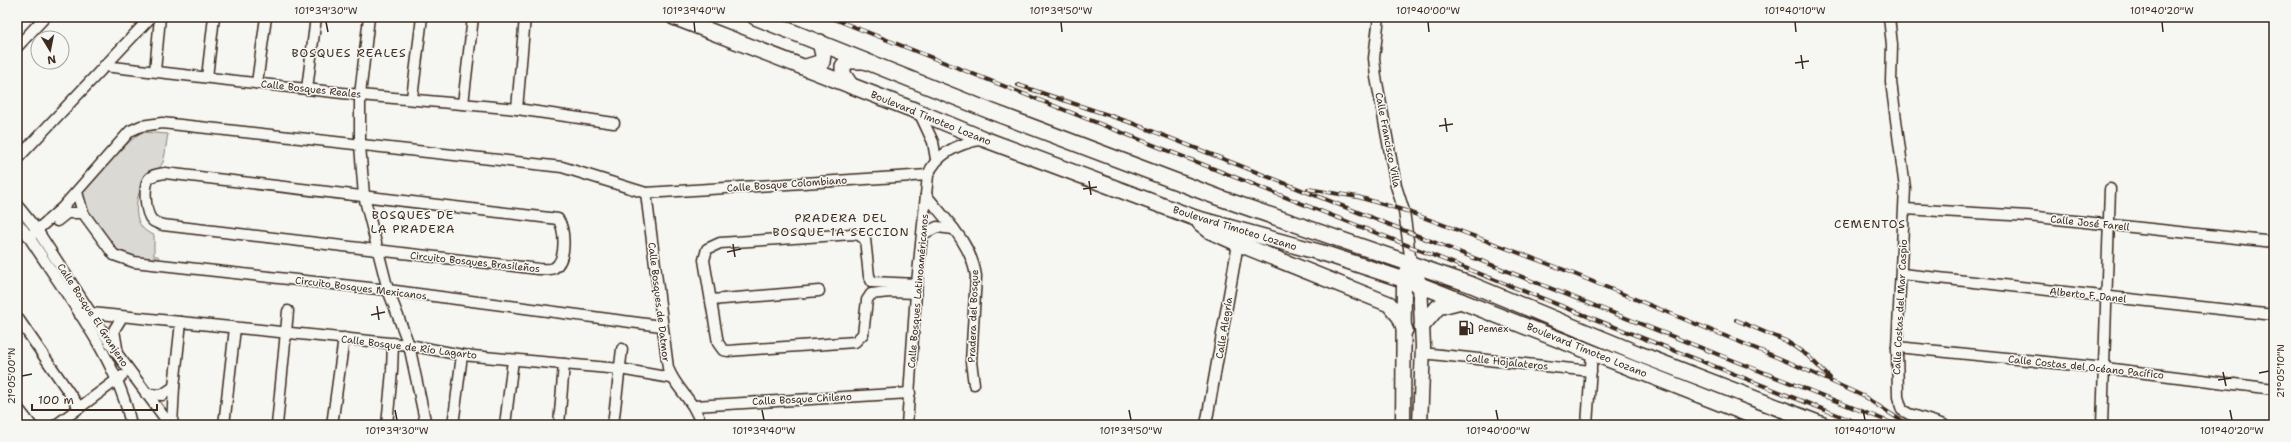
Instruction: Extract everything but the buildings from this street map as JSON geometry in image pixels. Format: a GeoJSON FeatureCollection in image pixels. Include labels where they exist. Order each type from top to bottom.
{"type":"FeatureCollection","features":[{"type":"Feature","properties":{"kind":"main road","name":"Boulevard Timoteo Lozano"},"geometry":{"type":"LineString","coordinates":[[674,17],[919,112],[984,139],[1196,218],[1240,237],[1326,254],[1404,279],[1592,352],[1758,422],[1776,425]]}},
{"type":"Feature","properties":{"kind":"main road","name":"Boulevard Timoteo Lozano"},"geometry":{"type":"LineString","coordinates":[[755,17],[1220,198],[1472,285],[1639,354],[1823,425]]}},
{"type":"Feature","properties":{"kind":"main road"},"geometry":{"type":"LineString","coordinates":[[806,68],[822,62],[823,55],[820,42]]}},
{"type":"Feature","properties":{"kind":"main road"},"geometry":{"type":"LineString","coordinates":[[851,86],[842,72],[842,66],[848,61],[865,61]]}},
{"type":"Feature","properties":{"kind":"main road"},"geometry":{"type":"LineString","coordinates":[[1240,237],[1389,304],[1400,316],[1405,330]]}},
{"type":"Feature","properties":{"kind":"main road"},"geometry":{"type":"LineString","coordinates":[[1403,425],[1405,330],[1404,279],[1411,263]]}},
{"type":"Feature","properties":{"kind":"main road"},"geometry":{"type":"LineString","coordinates":[[1411,263],[1420,285],[1422,326],[1420,425]]}},
{"type":"Feature","properties":{"kind":"main road"},"geometry":{"type":"LineString","coordinates":[[1422,326],[1438,306],[1462,301]]}},
{"type":"Feature","properties":{"kind":"street"},"geometry":{"type":"LineString","coordinates":[[17,47],[45,17]]}},
{"type":"Feature","properties":{"kind":"street"},"geometry":{"type":"LineString","coordinates":[[17,159],[151,17]]}},
{"type":"Feature","properties":{"kind":"street"},"geometry":{"type":"LineString","coordinates":[[155,71],[160,17]]}},
{"type":"Feature","properties":{"kind":"street"},"geometry":{"type":"LineString","coordinates":[[207,77],[214,17]]}},
{"type":"Feature","properties":{"kind":"street"},"geometry":{"type":"LineString","coordinates":[[257,83],[266,17]]}},
{"type":"Feature","properties":{"kind":"street"},"geometry":{"type":"LineString","coordinates":[[307,89],[316,17]]}},
{"type":"Feature","properties":{"kind":"street"},"geometry":{"type":"LineString","coordinates":[[369,17],[360,95],[360,145],[364,196],[388,290],[409,345],[426,425]]}},
{"type":"Feature","properties":{"kind":"street"},"geometry":{"type":"LineString","coordinates":[[412,98],[422,17]]}},
{"type":"Feature","properties":{"kind":"street"},"geometry":{"type":"LineString","coordinates":[[463,104],[473,17]]}},
{"type":"Feature","properties":{"kind":"street"},"geometry":{"type":"LineString","coordinates":[[517,109],[525,17]]}},
{"type":"Feature","properties":{"kind":"street","name":"Calle Francisco Villa"},"geometry":{"type":"LineString","coordinates":[[1379,17],[1374,58],[1376,77],[1396,186],[1404,211],[1411,263]]}},
{"type":"Feature","properties":{"kind":"street","name":"Calle Costas del Mar Caspio"},"geometry":{"type":"LineString","coordinates":[[1889,18],[1891,82],[1904,170],[1905,209],[1897,347],[1897,391],[1899,404],[1902,410],[1909,414],[1944,425]]}},
{"type":"Feature","properties":{"kind":"street","name":"Calle Bosques Reales"},"geometry":{"type":"LineString","coordinates":[[104,66],[360,95],[412,98],[517,109],[614,123]]}},
{"type":"Feature","properties":{"kind":"street"},"geometry":{"type":"LineString","coordinates":[[919,112],[933,142],[936,159],[959,146],[984,139]]}},
{"type":"Feature","properties":{"kind":"street"},"geometry":{"type":"LineString","coordinates":[[35,236],[77,192],[130,131],[150,124],[162,123],[562,167],[646,193]]}},
{"type":"Feature","properties":{"kind":"street","name":"Calle Bosques Latinoaméricanos"},"geometry":{"type":"LineString","coordinates":[[907,425],[916,288],[923,234],[928,175],[936,159]]}},
{"type":"Feature","properties":{"kind":"street","name":"Circuito Bosques Brasileños"},"geometry":{"type":"LineString","coordinates":[[165,173],[558,219],[564,232],[560,261],[553,269],[547,270],[378,250],[163,225],[151,219],[147,207],[148,180],[157,174],[165,173]]}},
{"type":"Feature","properties":{"kind":"street","name":"Calle Bosque Colombiano"},"geometry":{"type":"LineString","coordinates":[[646,193],[928,175]]}},
{"type":"Feature","properties":{"kind":"street"},"geometry":{"type":"LineString","coordinates":[[2102,425],[2110,189]]}},
{"type":"Feature","properties":{"kind":"street","name":"Circuito Bosques Mexicanos"},"geometry":{"type":"LineString","coordinates":[[77,192],[83,213],[114,255],[121,259],[148,265],[388,290],[661,326]]}},
{"type":"Feature","properties":{"kind":"street","name":"Calle Bosques de Datmor"},"geometry":{"type":"LineString","coordinates":[[646,193],[661,326],[668,368],[671,378],[694,406],[700,425]]}},
{"type":"Feature","properties":{"kind":"street","name":"Pradera del Bosque"},"geometry":{"type":"LineString","coordinates":[[926,195],[969,250],[976,276],[971,362],[974,384]]}},
{"type":"Feature","properties":{"kind":"street","name":"Calle Bosque El Granjeno"},"geometry":{"type":"LineString","coordinates":[[17,205],[117,379],[131,425]]}},
{"type":"Feature","properties":{"kind":"street","name":"Calle José Farell"},"geometry":{"type":"LineString","coordinates":[[1905,209],[2028,216],[2274,242]]}},
{"type":"Feature","properties":{"kind":"street"},"geometry":{"type":"LineString","coordinates":[[35,236],[67,213],[83,213]]}},
{"type":"Feature","properties":{"kind":"street","name":"Calle Bosque El Granjeno"},"geometry":{"type":"LineString","coordinates":[[17,222],[35,236],[91,313],[118,355],[146,394],[171,425]]}},
{"type":"Feature","properties":{"kind":"street"},"geometry":{"type":"LineString","coordinates":[[923,234],[937,227],[954,229]]}},
{"type":"Feature","properties":{"kind":"street"},"geometry":{"type":"LineString","coordinates":[[845,234],[859,235],[866,243],[869,276],[872,282],[916,288],[871,294],[867,300],[863,334],[855,342],[728,352],[723,350],[718,343],[704,260],[707,249],[720,243],[845,234]]}},
{"type":"Feature","properties":{"kind":"street","name":"Calle Alegría"},"geometry":{"type":"LineString","coordinates":[[1206,425],[1240,237]]}},
{"type":"Feature","properties":{"kind":"street","name":"Alberto F. Danel"},"geometry":{"type":"LineString","coordinates":[[1902,274],[2107,298],[2274,315]]}},
{"type":"Feature","properties":{"kind":"street"},"geometry":{"type":"LineString","coordinates":[[711,300],[819,292]]}},
{"type":"Feature","properties":{"kind":"street"},"geometry":{"type":"LineString","coordinates":[[277,425],[288,311]]}},
{"type":"Feature","properties":{"kind":"street"},"geometry":{"type":"LineString","coordinates":[[80,316],[91,313]]}},
{"type":"Feature","properties":{"kind":"street","name":"Calle Bosque de Río Lagarto"},"geometry":{"type":"LineString","coordinates":[[91,313],[393,343],[462,355],[620,369],[671,378]]}},
{"type":"Feature","properties":{"kind":"street"},"geometry":{"type":"LineString","coordinates":[[17,317],[79,407]]}},
{"type":"Feature","properties":{"kind":"street"},"geometry":{"type":"LineString","coordinates":[[118,355],[114,330],[122,317]]}},
{"type":"Feature","properties":{"kind":"street"},"geometry":{"type":"LineString","coordinates":[[171,425],[181,322]]}},
{"type":"Feature","properties":{"kind":"street"},"geometry":{"type":"LineString","coordinates":[[224,425],[235,328]]}},
{"type":"Feature","properties":{"kind":"street"},"geometry":{"type":"LineString","coordinates":[[332,425],[344,338]]}},
{"type":"Feature","properties":{"kind":"street"},"geometry":{"type":"LineString","coordinates":[[387,425],[393,343]]}},
{"type":"Feature","properties":{"kind":"street","name":"Calle Costas del Océano Pacífico"},"geometry":{"type":"LineString","coordinates":[[1897,347],[2104,368],[2274,389]]}},
{"type":"Feature","properties":{"kind":"street"},"geometry":{"type":"LineString","coordinates":[[614,425],[622,349]]}},
{"type":"Feature","properties":{"kind":"street"},"geometry":{"type":"LineString","coordinates":[[1588,425],[1592,352]]}},
{"type":"Feature","properties":{"kind":"street","name":"Calle Hojalateros"},"geometry":{"type":"LineString","coordinates":[[1422,353],[1591,371]]}},
{"type":"Feature","properties":{"kind":"street"},"geometry":{"type":"LineString","coordinates":[[453,425],[462,355]]}},
{"type":"Feature","properties":{"kind":"street"},"geometry":{"type":"LineString","coordinates":[[505,425],[513,360]]}},
{"type":"Feature","properties":{"kind":"street"},"geometry":{"type":"LineString","coordinates":[[559,425],[564,364]]}},
{"type":"Feature","properties":{"kind":"street"},"geometry":{"type":"LineString","coordinates":[[56,425],[129,370]]}},
{"type":"Feature","properties":{"kind":"street"},"geometry":{"type":"LineString","coordinates":[[146,394],[162,395],[174,387]]}},
{"type":"Feature","properties":{"kind":"street","name":"Calle Bosque Chileno"},"geometry":{"type":"LineString","coordinates":[[694,406],[910,393]]}},
{"type":"Feature","properties":{"kind":"street"},"geometry":{"type":"LineString","coordinates":[[17,406],[31,425]]}},
{"type":"Feature","properties":{"kind":"shaded area"},"geometry":{"type":"Polygon","coordinates":[[[141,132],[168,134],[162,165],[144,183],[140,190],[137,205],[138,220],[147,232],[154,235],[154,256],[158,256],[161,262],[119,255],[84,208],[81,200],[83,192],[118,152],[141,132]]]}},
{"type":"Feature","properties":{"kind":"railway"},"geometry":{"type":"LineString","coordinates":[[829,17],[1863,425]]}},
{"type":"Feature","properties":{"kind":"railway"},"geometry":{"type":"LineString","coordinates":[[1018,85],[1132,123],[1897,425]]}},
{"type":"Feature","properties":{"kind":"railway"},"geometry":{"type":"LineString","coordinates":[[1308,189],[1358,197],[1406,211],[1562,269],[1793,364],[1863,396],[1908,425]]}},
{"type":"Feature","properties":{"kind":"railway"},"geometry":{"type":"LineString","coordinates":[[1736,320],[1786,341],[1808,356],[1830,378]]}},
{"type":"Feature","properties":{"kind":"place","name":"Pemex"},"geometry":{"type":"Point","coordinates":[1466,328]}},
{"type":"Feature","properties":{"kind":"district","name":"BOSQUES REALES"},"geometry":{"type":"Point","coordinates":[349,53]}},
{"type":"Feature","properties":{"kind":"district","name":"BOSQUES DE LA PRADERA"},"geometry":{"type":"Point","coordinates":[413,222]}},
{"type":"Feature","properties":{"kind":"district","name":"CEMENTOS"},"geometry":{"type":"Point","coordinates":[1870,224]}},
{"type":"Feature","properties":{"kind":"district","name":"PRADERA DEL BOSQUE 1A SECCION"},"geometry":{"type":"Point","coordinates":[841,225]}}]}
